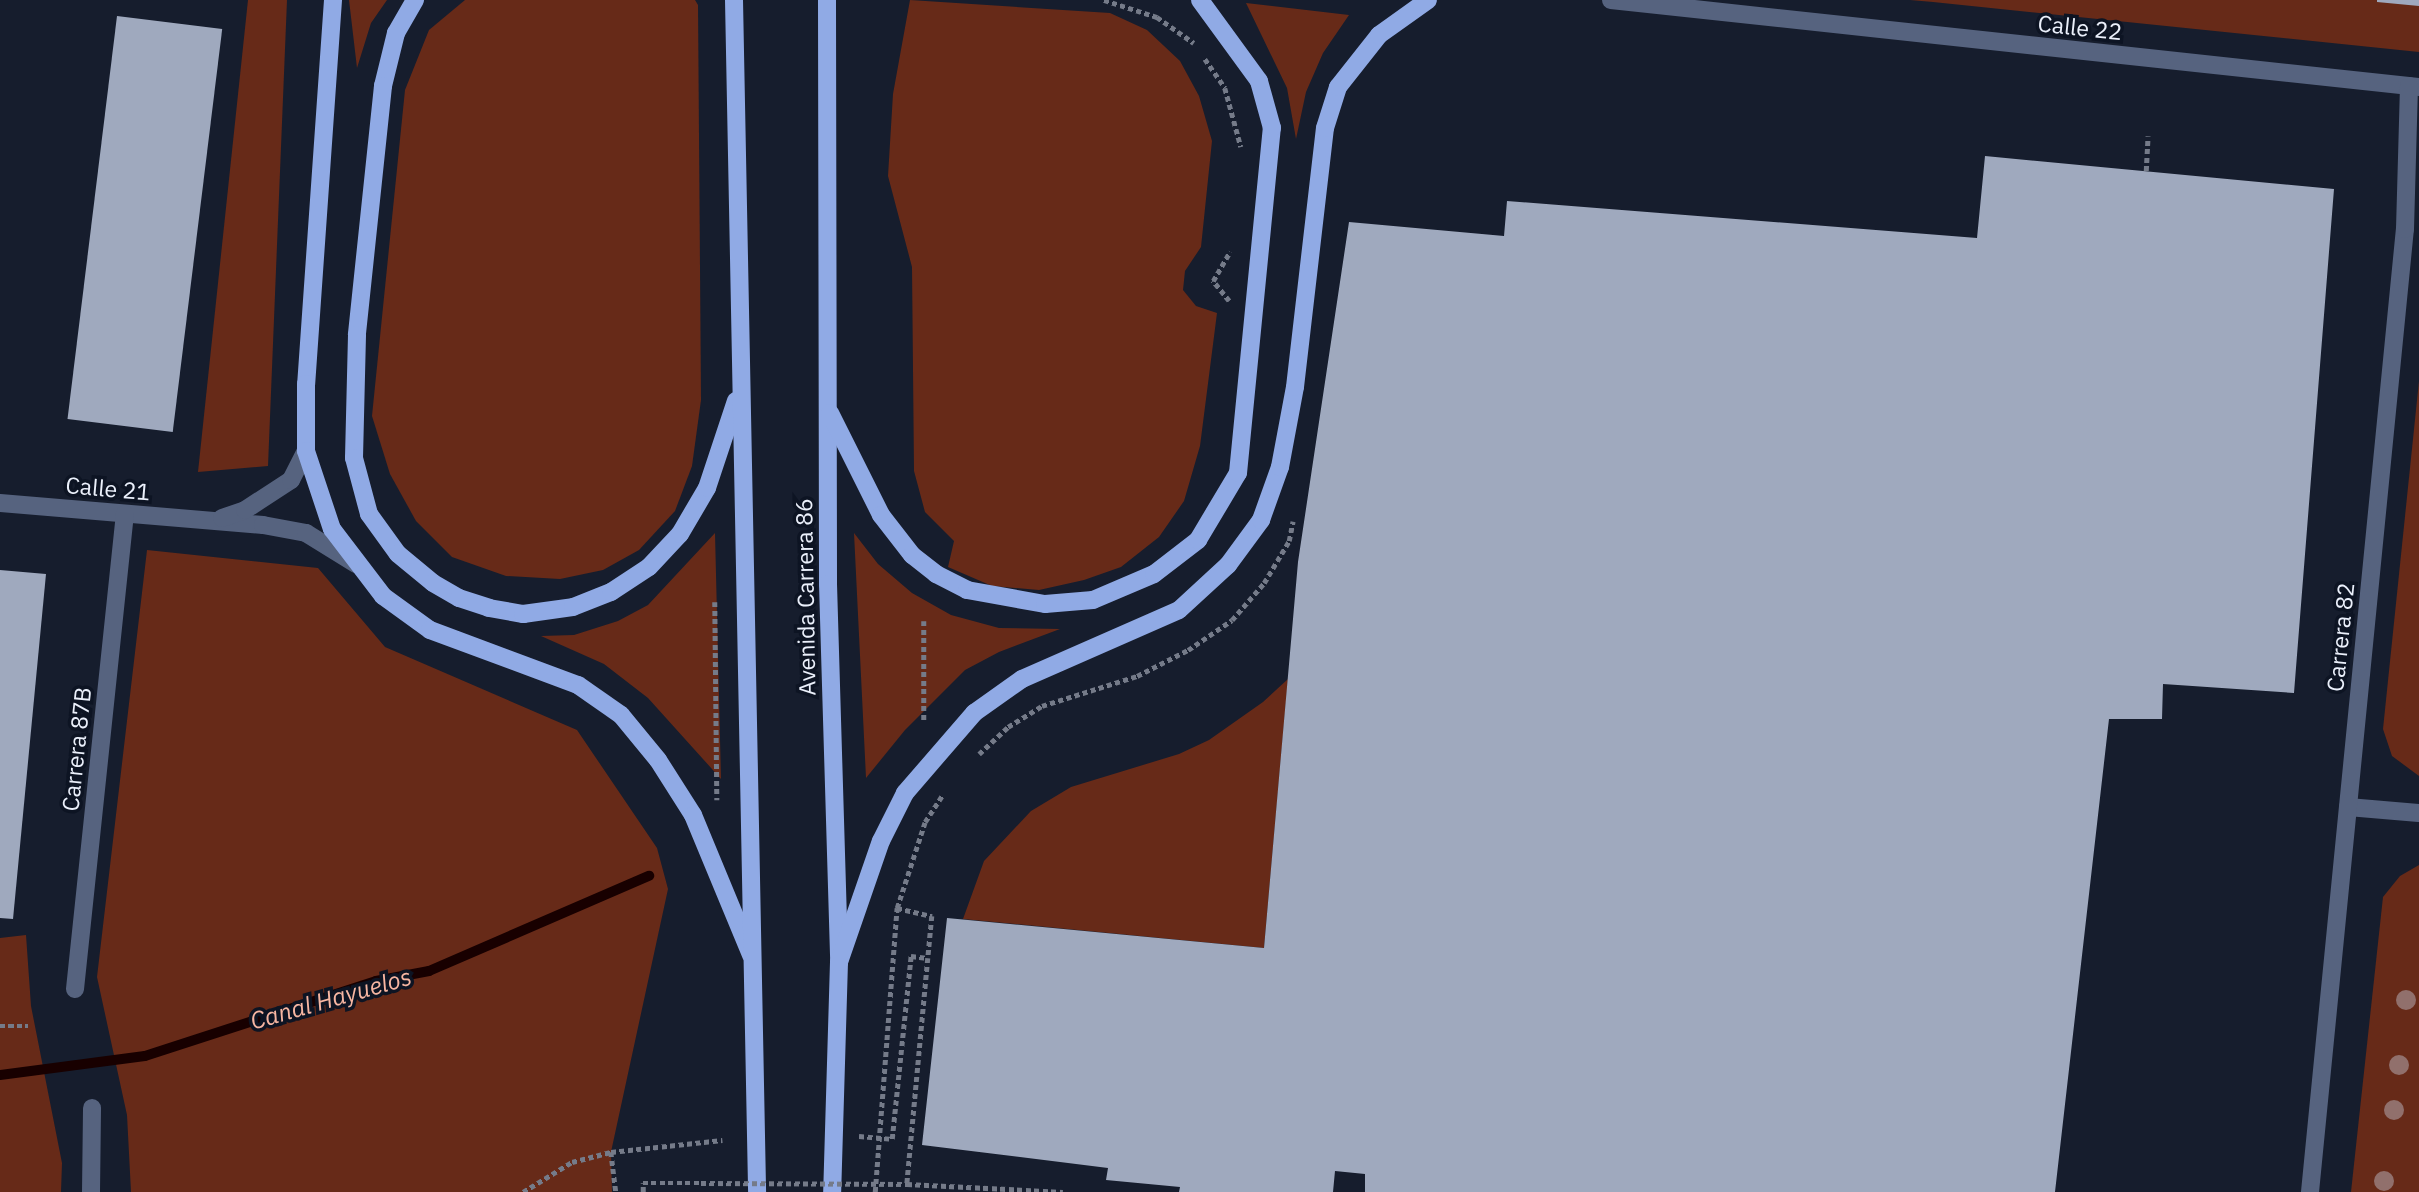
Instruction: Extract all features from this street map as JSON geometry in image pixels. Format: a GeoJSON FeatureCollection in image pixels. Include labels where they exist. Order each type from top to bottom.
{"type":"FeatureCollection","features":[{"type":"Feature","properties":{"kind":"main road"},"geometry":{"type":"LineString","coordinates":[[333,0],[306,384],[306,451],[332,529],[356,564],[383,596],[430,629],[578,685],[621,715],[658,760],[693,815],[755,966]]}},
{"type":"Feature","properties":{"kind":"main road"},"geometry":{"type":"LineString","coordinates":[[415,0],[396,33],[383,86],[357,335],[354,458],[369,514],[398,554],[459,598],[500,610],[523,614],[573,607],[611,592],[649,567],[680,534],[723,449],[741,384]]}},
{"type":"Feature","properties":{"kind":"main road"},"geometry":{"type":"LineString","coordinates":[[734,0],[755,966],[757,1192]]}},
{"type":"Feature","properties":{"kind":"main road","name":"Avenida Carrera 86"},"geometry":{"type":"LineString","coordinates":[[827,0],[828,407],[839,962],[832,1192]]}},
{"type":"Feature","properties":{"kind":"main road"},"geometry":{"type":"LineString","coordinates":[[828,407],[881,515],[912,555],[936,574],[967,590],[998,599],[1045,604],[1093,600],[1154,574],[1198,540],[1238,473],[1272,128],[1259,81],[1200,0]]}},
{"type":"Feature","properties":{"kind":"main road"},"geometry":{"type":"LineString","coordinates":[[839,962],[881,841],[905,793],[974,713],[1022,679],[1179,610],[1228,565],[1261,520],[1280,467],[1295,387],[1325,128],[1338,87],[1379,35],[1428,0]]}},
{"type":"Feature","properties":{"kind":"street","name":"Calle 22"},"geometry":{"type":"LineString","coordinates":[[1611,0],[2414,86]]}},
{"type":"Feature","properties":{"kind":"street","name":"Carrera 82"},"geometry":{"type":"LineString","coordinates":[[2310,1192],[2348,807],[2412,224],[2414,86]]}},
{"type":"Feature","properties":{"kind":"street","name":"Calle 21"},"geometry":{"type":"LineString","coordinates":[[212,521],[245,510],[270,496],[291,480],[306,451]]}},
{"type":"Feature","properties":{"kind":"street","name":"Calle 21"},"geometry":{"type":"LineString","coordinates":[[0,503],[212,521],[306,533],[356,564]]}},
{"type":"Feature","properties":{"kind":"street","name":"Carrera 87B"},"geometry":{"type":"LineString","coordinates":[[75,989],[125,515]]}},
{"type":"Feature","properties":{"kind":"street"},"geometry":{"type":"LineString","coordinates":[[2348,807],[2419,813]]}},
{"type":"Feature","properties":{"kind":"street"},"geometry":{"type":"LineString","coordinates":[[91,1192],[92,1108]]}},
{"type":"Feature","properties":{"kind":"path"},"geometry":{"type":"LineString","coordinates":[[1104,0],[1157,17],[1193,42],[1225,88],[1242,148],[1241,162]]}},
{"type":"Feature","properties":{"kind":"path"},"geometry":{"type":"LineString","coordinates":[[2146,171],[2148,136]]}},
{"type":"Feature","properties":{"kind":"path"},"geometry":{"type":"LineString","coordinates":[[1226,301],[1213,281],[1233,243]]}},
{"type":"Feature","properties":{"kind":"path"},"geometry":{"type":"LineString","coordinates":[[977,755],[1007,727],[1042,706],[1137,676],[1188,650],[1232,620],[1264,583],[1289,541],[1294,514]]}},
{"type":"Feature","properties":{"kind":"path"},"geometry":{"type":"LineString","coordinates":[[715,595],[717,813]]}},
{"type":"Feature","properties":{"kind":"path"},"geometry":{"type":"LineString","coordinates":[[924,621],[925,722]]}},
{"type":"Feature","properties":{"kind":"path"},"geometry":{"type":"LineString","coordinates":[[876,1192],[897,908],[925,822],[951,784]]}},
{"type":"Feature","properties":{"kind":"path"},"geometry":{"type":"LineString","coordinates":[[897,908],[932,916],[907,1184]]}},
{"type":"Feature","properties":{"kind":"path"},"geometry":{"type":"LineString","coordinates":[[892,1139],[911,956],[928,958]]}},
{"type":"Feature","properties":{"kind":"path"},"geometry":{"type":"LineString","coordinates":[[0,1026],[27,1026]]}},
{"type":"Feature","properties":{"kind":"path"},"geometry":{"type":"LineString","coordinates":[[523,1192],[572,1162],[611,1152],[722,1140]]}},
{"type":"Feature","properties":{"kind":"path"},"geometry":{"type":"LineString","coordinates":[[611,1152],[616,1192]]}},
{"type":"Feature","properties":{"kind":"path"},"geometry":{"type":"LineString","coordinates":[[643,1192],[643,1183],[907,1184],[1063,1192]]}},
{"type":"Feature","properties":{"kind":"shaded area"},"geometry":{"type":"Polygon","coordinates":[[[248,0],[287,0],[268,466],[198,472],[248,0]]]}},
{"type":"Feature","properties":{"kind":"shaded area"},"geometry":{"type":"Polygon","coordinates":[[[349,0],[387,0],[371,23],[357,68],[349,0]]]}},
{"type":"Feature","properties":{"kind":"shaded area"},"geometry":{"type":"Polygon","coordinates":[[[465,0],[695,0],[698,5],[701,400],[692,466],[675,511],[639,550],[603,570],[560,579],[506,576],[452,557],[416,521],[390,474],[372,416],[405,90],[429,30],[465,0]]]}},
{"type":"Feature","properties":{"kind":"shaded area"},"geometry":{"type":"Polygon","coordinates":[[[910,0],[1110,13],[1147,30],[1180,61],[1199,96],[1212,141],[1201,247],[1185,271],[1183,290],[1196,306],[1217,313],[1200,446],[1184,501],[1159,537],[1121,567],[1084,580],[1039,590],[992,586],[948,567],[954,541],[925,512],[914,471],[912,267],[888,176],[893,94],[910,0]]]}},
{"type":"Feature","properties":{"kind":"shaded area"},"geometry":{"type":"Polygon","coordinates":[[[1910,0],[2419,0],[2419,52],[1933,2],[1910,0]]]}},
{"type":"Feature","properties":{"kind":"shaded area"},"geometry":{"type":"Polygon","coordinates":[[[1246,3],[1349,15],[1323,53],[1306,92],[1296,139],[1287,88],[1246,3]]]}},
{"type":"Feature","properties":{"kind":"shaded area"},"geometry":{"type":"Polygon","coordinates":[[[2419,381],[2419,776],[2392,756],[2383,729],[2419,381]]]}},
{"type":"Feature","properties":{"kind":"shaded area"},"geometry":{"type":"Polygon","coordinates":[[[715,533],[721,779],[648,698],[604,664],[541,636],[574,635],[618,621],[648,605],[715,533]]]}},
{"type":"Feature","properties":{"kind":"shaded area"},"geometry":{"type":"Polygon","coordinates":[[[854,533],[878,564],[912,593],[951,615],[999,628],[1060,629],[999,652],[965,670],[905,730],[866,778],[854,533]]]}},
{"type":"Feature","properties":{"kind":"shaded area"},"geometry":{"type":"Polygon","coordinates":[[[147,550],[318,568],[385,647],[577,730],[657,848],[668,889],[611,1152],[612,1192],[131,1192],[127,1115],[97,977],[147,550]]]}},
{"type":"Feature","properties":{"kind":"shaded area"},"geometry":{"type":"Polygon","coordinates":[[[1288,679],[1264,948],[963,919],[984,861],[1031,811],[1071,787],[1179,754],[1209,740],[1263,702],[1288,679]]]}},
{"type":"Feature","properties":{"kind":"shaded area"},"geometry":{"type":"Polygon","coordinates":[[[2419,865],[2419,1192],[2351,1192],[2383,897],[2400,876],[2419,865]]]}},
{"type":"Feature","properties":{"kind":"shaded area"},"geometry":{"type":"Polygon","coordinates":[[[26,935],[31,1006],[62,1163],[61,1192],[0,1192],[0,938],[26,935]]]}},
{"type":"Feature","properties":{"kind":"building"},"geometry":{"type":"Polygon","coordinates":[[[2419,0],[2419,6],[2377,2],[2419,0]]]}},
{"type":"Feature","properties":{"kind":"building"},"geometry":{"type":"Polygon","coordinates":[[[117,16],[222,29],[173,432],[68,419],[117,16]]]}},
{"type":"Feature","properties":{"kind":"building"},"geometry":{"type":"Polygon","coordinates":[[[1985,156],[2334,189],[2294,693],[2163,684],[2162,719],[2109,719],[2055,1192],[1365,1192],[1365,1174],[1335,1171],[1333,1192],[1179,1192],[1180,1187],[1106,1180],[1108,1168],[922,1145],[947,918],[1264,948],[1298,562],[1349,222],[1504,236],[1507,201],[1977,238],[1985,156]]]}},
{"type":"Feature","properties":{"kind":"building"},"geometry":{"type":"Polygon","coordinates":[[[0,570],[46,574],[13,919],[0,918],[0,570]]]}},
{"type":"Feature","properties":{"kind":"waterway","name":"Canal Hayuelos"},"geometry":{"type":"LineString","coordinates":[[0,1075],[145,1056],[376,981],[429,971],[649,876]]}}]}
